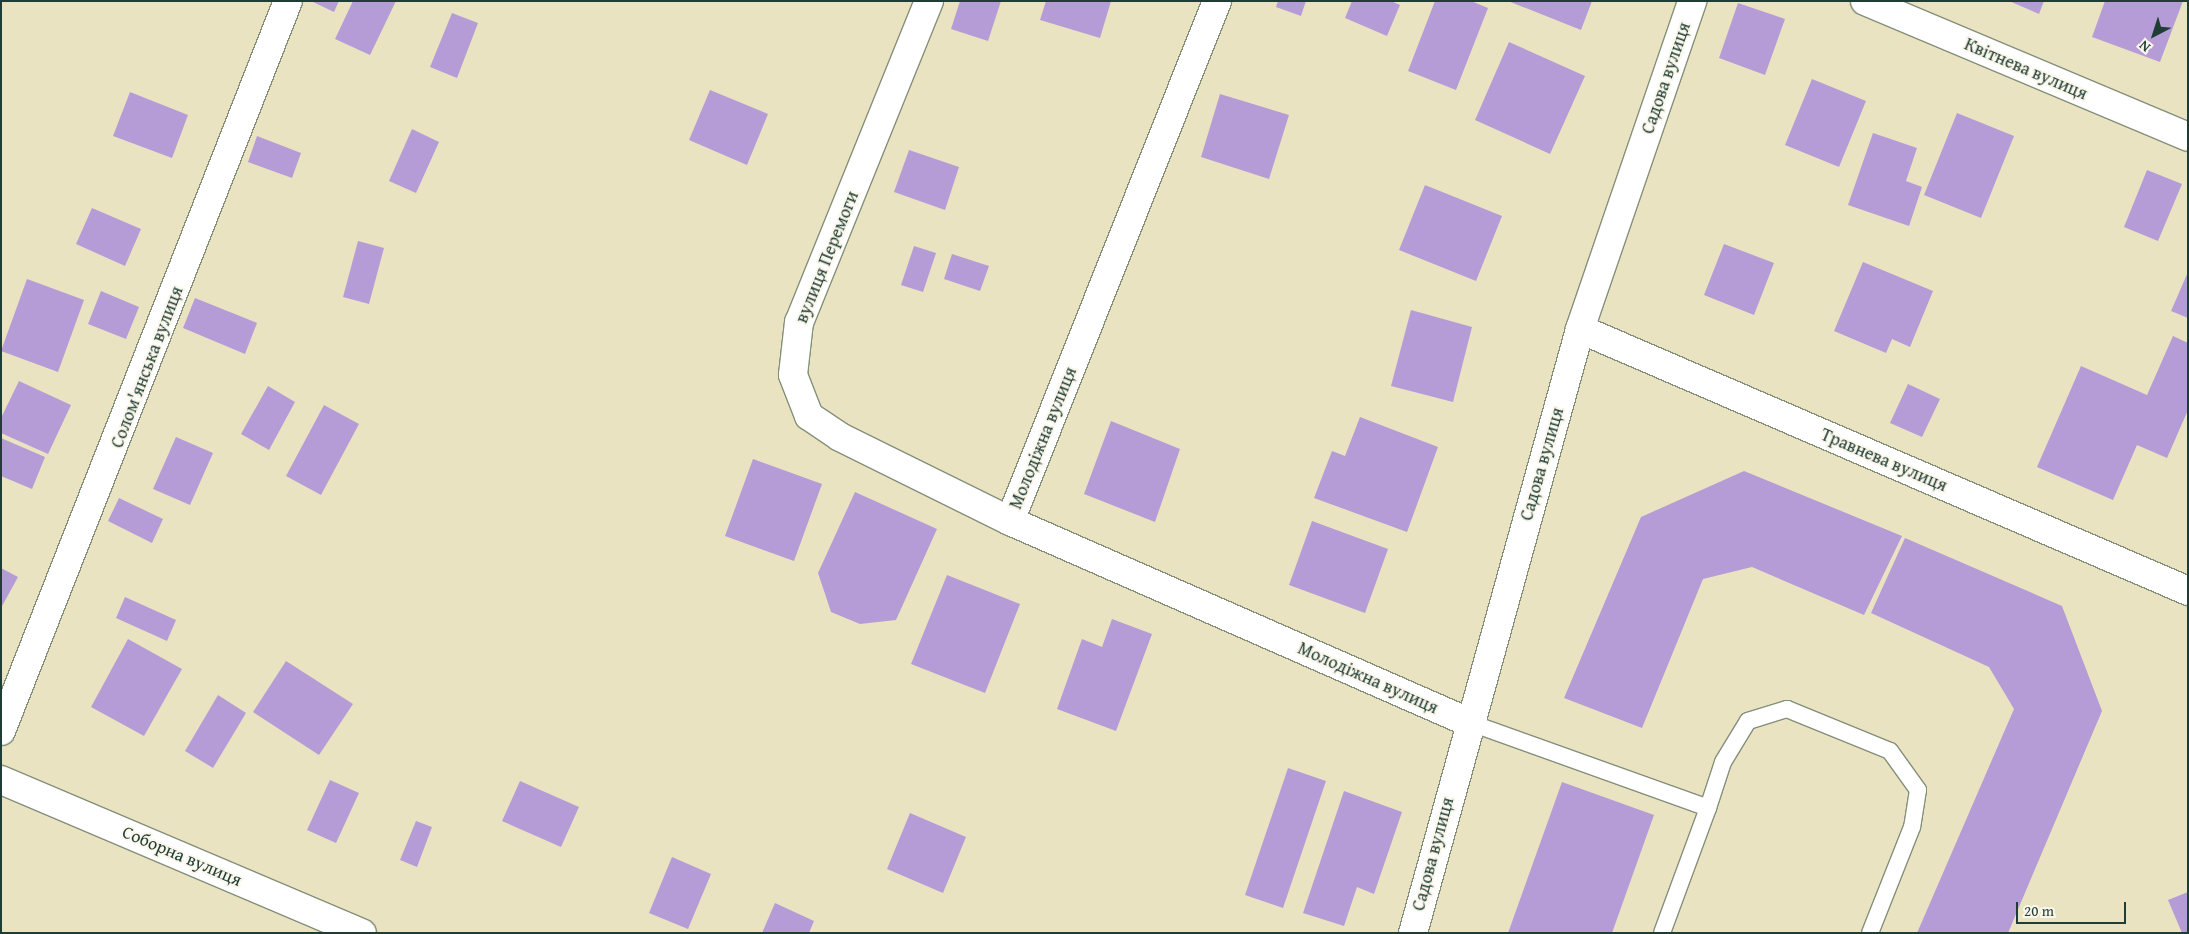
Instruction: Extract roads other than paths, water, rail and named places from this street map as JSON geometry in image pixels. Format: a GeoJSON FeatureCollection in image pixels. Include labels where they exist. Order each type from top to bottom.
{"type":"FeatureCollection","features":[{"type":"Feature","properties":{"kind":"street","name":"Солом'янська вулиця"},"geometry":{"type":"LineString","coordinates":[[1,731],[78,543],[288,1]]}},
{"type":"Feature","properties":{"kind":"street","name":"вулиця Перемоги"},"geometry":{"type":"LineString","coordinates":[[929,1],[799,322],[793,376],[809,416],[832,432],[1010,521]]}},
{"type":"Feature","properties":{"kind":"street","name":"Молодіжна вулиця"},"geometry":{"type":"LineString","coordinates":[[1216,1],[1010,521],[1468,722]]}},
{"type":"Feature","properties":{"kind":"street","name":"Садова вулиця"},"geometry":{"type":"LineString","coordinates":[[1413,933],[1468,722],[1580,329],[1692,1]]}},
{"type":"Feature","properties":{"kind":"street","name":"Квітнева вулиця"},"geometry":{"type":"LineString","coordinates":[[1865,1],[2188,137]]}},
{"type":"Feature","properties":{"kind":"street","name":"Травнева вулиця"},"geometry":{"type":"LineString","coordinates":[[1580,329],[2188,591]]}},
{"type":"Feature","properties":{"kind":"street","name":"Соборна вулиця"},"geometry":{"type":"LineString","coordinates":[[1,780],[362,933]]}},
{"type":"Feature","properties":{"kind":"lane"},"geometry":{"type":"LineString","coordinates":[[1662,933],[1723,762],[1748,721],[1787,708],[1890,752],[1918,790],[1912,827],[1870,933]]}},
{"type":"Feature","properties":{"kind":"lane"},"geometry":{"type":"LineString","coordinates":[[1468,722],[1708,808]]}}]}
